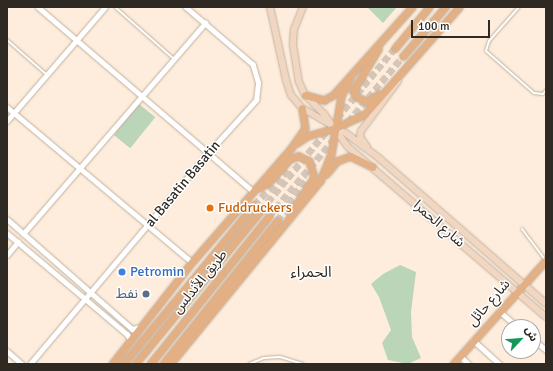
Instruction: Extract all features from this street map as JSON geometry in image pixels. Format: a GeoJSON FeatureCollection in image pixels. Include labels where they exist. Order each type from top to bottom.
{"type":"FeatureCollection","features":[{"type":"Feature","properties":{"kind":"main road","name":"شارع الحمرا"},"geometry":{"type":"LineString","coordinates":[[270,7],[286,80],[291,94],[302,108],[334,128],[347,134],[380,159],[520,287],[546,317]]}},
{"type":"Feature","properties":{"kind":"main road","name":"شارع الحمرا"},"geometry":{"type":"LineString","coordinates":[[303,7],[294,29],[293,44],[299,82],[305,95],[324,114],[347,146],[520,287],[546,304]]}},
{"type":"Feature","properties":{"kind":"main road"},"geometry":{"type":"LineString","coordinates":[[305,95],[324,100],[334,96],[412,7]]}},
{"type":"Feature","properties":{"kind":"main road"},"geometry":{"type":"LineString","coordinates":[[395,48],[429,7]]}},
{"type":"Feature","properties":{"kind":"main road"},"geometry":{"type":"LineString","coordinates":[[403,56],[445,7]]}},
{"type":"Feature","properties":{"kind":"main road"},"geometry":{"type":"LineString","coordinates":[[380,159],[363,142],[361,130],[415,60],[459,7]]}},
{"type":"Feature","properties":{"kind":"main road"},"geometry":{"type":"LineString","coordinates":[[382,42],[373,60],[355,84],[353,91],[361,100],[368,102],[375,98],[393,78],[415,60]]}},
{"type":"Feature","properties":{"kind":"main road"},"geometry":{"type":"LineString","coordinates":[[291,148],[306,136],[334,128],[365,114],[415,60]]}},
{"type":"Feature","properties":{"kind":"main road"},"geometry":{"type":"LineString","coordinates":[[320,181],[327,166],[341,96],[350,78]]}},
{"type":"Feature","properties":{"kind":"main road"},"geometry":{"type":"LineString","coordinates":[[112,364],[192,262],[291,148],[304,128],[302,108]]}},
{"type":"Feature","properties":{"kind":"main road"},"geometry":{"type":"LineString","coordinates":[[253,191],[269,182],[290,159],[298,156],[309,161],[314,177],[298,200],[281,232]]}},
{"type":"Feature","properties":{"kind":"main road"},"geometry":{"type":"LineString","coordinates":[[170,364],[281,232],[320,181],[344,157],[357,157],[373,167]]}},
{"type":"Feature","properties":{"kind":"main road"},"geometry":{"type":"LineString","coordinates":[[123,364],[254,205]]}},
{"type":"Feature","properties":{"kind":"main road","name":"طريق الأندلس"},"geometry":{"type":"LineString","coordinates":[[135,364],[261,210]]}},
{"type":"Feature","properties":{"kind":"main road","name":"طريق الأندلس"},"geometry":{"type":"LineString","coordinates":[[150,364],[269,216]]}},
{"type":"Feature","properties":{"kind":"main road"},"geometry":{"type":"LineString","coordinates":[[162,364],[277,221]]}},
{"type":"Feature","properties":{"kind":"main road","name":"شارع حائل"},"geometry":{"type":"LineString","coordinates":[[453,364],[520,287],[546,261]]}},
{"type":"Feature","properties":{"kind":"street"},"geometry":{"type":"LineString","coordinates":[[38,7],[253,191]]}},
{"type":"Feature","properties":{"kind":"street"},"geometry":{"type":"LineString","coordinates":[[7,121],[105,7]]}},
{"type":"Feature","properties":{"kind":"street","name":"al Basatin Basatin"},"geometry":{"type":"LineString","coordinates":[[30,364],[208,153],[256,100],[258,83],[253,65],[205,23],[184,7]]}},
{"type":"Feature","properties":{"kind":"street"},"geometry":{"type":"LineString","coordinates":[[24,234],[205,23]]}},
{"type":"Feature","properties":{"kind":"street"},"geometry":{"type":"LineString","coordinates":[[7,108],[192,262]]}},
{"type":"Feature","properties":{"kind":"street"},"geometry":{"type":"LineString","coordinates":[[7,219],[92,292],[132,329],[141,327]]}},
{"type":"Feature","properties":{"kind":"street"},"geometry":{"type":"LineString","coordinates":[[7,233],[127,334],[131,340]]}},
{"type":"Feature","properties":{"kind":"street"},"geometry":{"type":"LineString","coordinates":[[7,255],[18,242]]}},
{"type":"Feature","properties":{"kind":"street"},"geometry":{"type":"LineString","coordinates":[[499,311],[508,319]]}},
{"type":"Feature","properties":{"kind":"street"},"geometry":{"type":"LineString","coordinates":[[473,340],[500,364]]}},
{"type":"Feature","properties":{"kind":"street"},"geometry":{"type":"LineString","coordinates":[[7,351],[22,364]]}},
{"type":"Feature","properties":{"kind":"street"},"geometry":{"type":"LineString","coordinates":[[460,356],[469,364]]}},
{"type":"Feature","properties":{"kind":"lane"},"geometry":{"type":"LineString","coordinates":[[115,7],[174,59]]}},
{"type":"Feature","properties":{"kind":"lane"},"geometry":{"type":"LineString","coordinates":[[519,7],[489,41],[486,51],[534,93],[543,94],[546,90]]}},
{"type":"Feature","properties":{"kind":"lane"},"geometry":{"type":"LineString","coordinates":[[7,40],[46,74]]}},
{"type":"Feature","properties":{"kind":"lane"},"geometry":{"type":"LineString","coordinates":[[522,229],[546,261]]}},
{"type":"Feature","properties":{"kind":"lane"},"geometry":{"type":"LineString","coordinates":[[249,364],[264,358],[280,357],[303,364]]}},
{"type":"Feature","properties":{"kind":"green space"},"geometry":{"type":"Polygon","coordinates":[[[367,7],[397,7],[383,23],[367,7]]]}},
{"type":"Feature","properties":{"kind":"green space"},"geometry":{"type":"Polygon","coordinates":[[[139,104],[155,117],[130,148],[114,135],[139,104]]]}},
{"type":"Feature","properties":{"kind":"green space"},"geometry":{"type":"Polygon","coordinates":[[[400,265],[416,272],[411,312],[412,337],[421,358],[408,364],[388,360],[382,343],[391,330],[379,297],[371,284],[383,274],[400,265]]]}},
{"type":"Feature","properties":{"kind":"tunnel"},"geometry":{"type":"LineString","coordinates":[[337,118],[395,48]]}},
{"type":"Feature","properties":{"kind":"tunnel"},"geometry":{"type":"LineString","coordinates":[[348,122],[403,56]]}},
{"type":"Feature","properties":{"kind":"tunnel"},"geometry":{"type":"LineString","coordinates":[[261,210],[329,128]]}},
{"type":"Feature","properties":{"kind":"tunnel"},"geometry":{"type":"LineString","coordinates":[[269,216],[335,138]]}},
{"type":"Feature","properties":{"kind":"tunnel"},"geometry":{"type":"LineString","coordinates":[[254,205],[290,168]]}},
{"type":"Feature","properties":{"kind":"tunnel"},"geometry":{"type":"LineString","coordinates":[[277,221],[305,180]]}},
{"type":"Feature","properties":{"kind":"place","name":"Fuddruckers"},"geometry":{"type":"Point","coordinates":[210,208]}},
{"type":"Feature","properties":{"kind":"place","name":"Petromin"},"geometry":{"type":"Point","coordinates":[122,272]}},
{"type":"Feature","properties":{"kind":"place","name":"نفط"},"geometry":{"type":"Point","coordinates":[146,294]}},
{"type":"Feature","properties":{"kind":"district","name":"الحمراء"},"geometry":{"type":"Point","coordinates":[311,273]}}]}
